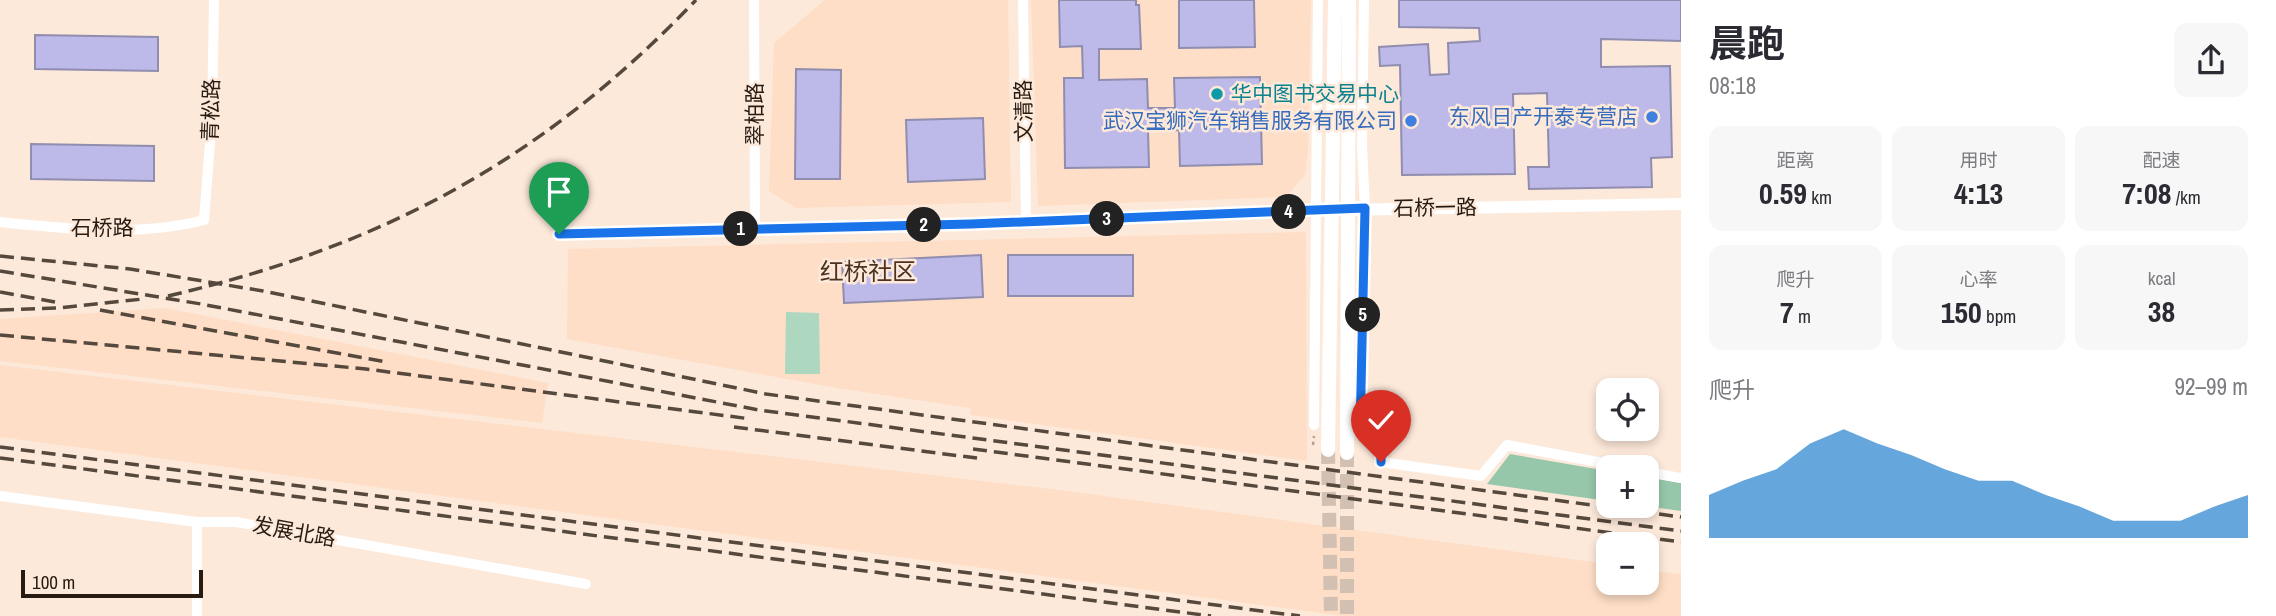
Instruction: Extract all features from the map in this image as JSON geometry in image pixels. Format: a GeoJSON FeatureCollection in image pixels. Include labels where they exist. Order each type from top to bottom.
{"type":"FeatureCollection","features":[{"type":"Feature","properties":{"kind":"main road"},"geometry":{"type":"LineString","coordinates":[[1335,0],[1347,453]]}},
{"type":"Feature","properties":{"kind":"main road"},"geometry":{"type":"LineString","coordinates":[[1328,450],[1349,0]]}},
{"type":"Feature","properties":{"kind":"street","name":"青松路"},"geometry":{"type":"LineString","coordinates":[[204,220],[212,117],[214,0]]}},
{"type":"Feature","properties":{"kind":"street","name":"翠柏路"},"geometry":{"type":"LineString","coordinates":[[754,0],[755,229]]}},
{"type":"Feature","properties":{"kind":"street","name":"文清路"},"geometry":{"type":"LineString","coordinates":[[1023,0],[1026,222]]}},
{"type":"Feature","properties":{"kind":"street"},"geometry":{"type":"LineString","coordinates":[[1314,425],[1318,0]]}},
{"type":"Feature","properties":{"kind":"street"},"geometry":{"type":"LineString","coordinates":[[1364,0],[1362,146],[1365,208],[1360,433],[1381,433],[1381,462],[1481,476],[1507,445],[1596,462]]}},
{"type":"Feature","properties":{"kind":"street","name":"石桥一路"},"geometry":{"type":"LineString","coordinates":[[559,234],[1026,222],[1365,208],[1681,204]]}},
{"type":"Feature","properties":{"kind":"street","name":"石桥路"},"geometry":{"type":"LineString","coordinates":[[0,222],[67,229],[129,230],[204,220]]}},
{"type":"Feature","properties":{"kind":"street"},"geometry":{"type":"LineString","coordinates":[[1659,473],[1677,476]]}},
{"type":"Feature","properties":{"kind":"street","name":"发展北路"},"geometry":{"type":"LineString","coordinates":[[0,496],[197,523],[236,522],[586,584]]}},
{"type":"Feature","properties":{"kind":"street"},"geometry":{"type":"LineString","coordinates":[[197,523],[197,616]]}},
{"type":"Feature","properties":{"kind":"shaded area"},"geometry":{"type":"Polygon","coordinates":[[[825,0],[1008,0],[1011,202],[796,208],[769,191],[774,43],[825,0]]]}},
{"type":"Feature","properties":{"kind":"shaded area"},"geometry":{"type":"Polygon","coordinates":[[[1031,0],[1311,0],[1308,152],[1305,175],[1286,197],[1038,206],[1031,0]]]}},
{"type":"Feature","properties":{"kind":"shaded area"},"geometry":{"type":"Polygon","coordinates":[[[1306,232],[1307,461],[971,415],[970,408],[837,388],[567,339],[568,249],[1306,232]]]}},
{"type":"Feature","properties":{"kind":"shaded area"},"geometry":{"type":"Polygon","coordinates":[[[165,308],[548,383],[542,423],[0,361],[0,319],[165,308]]]}},
{"type":"Feature","properties":{"kind":"shaded area"},"geometry":{"type":"Polygon","coordinates":[[[0,365],[1067,491],[1596,562],[1596,595],[1659,595],[1659,571],[1681,574],[1681,616],[1343,616],[0,437],[0,365]]]}},
{"type":"Feature","properties":{"kind":"green space"},"geometry":{"type":"Polygon","coordinates":[[[786,312],[819,313],[820,374],[785,374],[786,312]]]}},
{"type":"Feature","properties":{"kind":"green space"},"geometry":{"type":"Polygon","coordinates":[[[1510,454],[1596,469],[1596,499],[1487,484],[1510,454]]]}},
{"type":"Feature","properties":{"kind":"green space"},"geometry":{"type":"Polygon","coordinates":[[[1659,479],[1681,483],[1681,511],[1659,508],[1659,479]]]}},
{"type":"Feature","properties":{"kind":"building","name":"华中图书交易中心"},"geometry":{"type":"Polygon","coordinates":[[[1059,0],[1136,0],[1136,5],[1139,5],[1141,49],[1099,49],[1099,80],[1147,79],[1148,108],[1175,108],[1174,78],[1260,77],[1262,164],[1180,166],[1179,130],[1148,131],[1149,167],[1065,168],[1064,78],[1083,78],[1082,46],[1060,47],[1059,0]]]}},
{"type":"Feature","properties":{"kind":"building"},"geometry":{"type":"Polygon","coordinates":[[[1179,0],[1254,0],[1255,47],[1179,48],[1179,0]]]}},
{"type":"Feature","properties":{"kind":"building"},"geometry":{"type":"Polygon","coordinates":[[[1399,0],[1681,0],[1681,41],[1601,39],[1601,67],[1670,66],[1672,157],[1651,158],[1652,187],[1529,189],[1528,167],[1549,167],[1547,93],[1513,94],[1515,174],[1402,175],[1400,65],[1380,66],[1379,47],[1428,44],[1430,75],[1449,74],[1448,43],[1480,41],[1479,28],[1399,27],[1399,0]]]}},
{"type":"Feature","properties":{"kind":"building"},"geometry":{"type":"Polygon","coordinates":[[[35,35],[158,37],[158,71],[35,69],[35,35]]]}},
{"type":"Feature","properties":{"kind":"building"},"geometry":{"type":"Polygon","coordinates":[[[796,69],[841,70],[840,179],[795,179],[796,69]]]}},
{"type":"Feature","properties":{"kind":"building"},"geometry":{"type":"Polygon","coordinates":[[[983,118],[985,179],[908,182],[906,120],[983,118]]]}},
{"type":"Feature","properties":{"kind":"building"},"geometry":{"type":"Polygon","coordinates":[[[31,144],[154,146],[154,181],[31,179],[31,144]]]}},
{"type":"Feature","properties":{"kind":"building"},"geometry":{"type":"Polygon","coordinates":[[[981,255],[983,297],[844,303],[842,262],[981,255]]]}},
{"type":"Feature","properties":{"kind":"building"},"geometry":{"type":"Polygon","coordinates":[[[1008,255],[1133,255],[1133,296],[1008,296],[1008,255]]]}},
{"type":"Feature","properties":{"kind":"tunnel"},"geometry":{"type":"LineString","coordinates":[[1328,450],[1331,616]]}},
{"type":"Feature","properties":{"kind":"tunnel"},"geometry":{"type":"LineString","coordinates":[[1347,453],[1347,616]]}},
{"type":"Feature","properties":{"kind":"railway"},"geometry":{"type":"LineString","coordinates":[[168,296],[320,251],[389,223],[455,189],[518,151],[579,107],[638,57],[696,0]]}},
{"type":"Feature","properties":{"kind":"railway"},"geometry":{"type":"LineString","coordinates":[[0,256],[130,269],[263,291],[766,394],[1681,517]]}},
{"type":"Feature","properties":{"kind":"railway"},"geometry":{"type":"LineString","coordinates":[[0,271],[201,304],[759,410],[1681,531]]}},
{"type":"Feature","properties":{"kind":"railway"},"geometry":{"type":"LineString","coordinates":[[0,292],[55,302]]}},
{"type":"Feature","properties":{"kind":"railway"},"geometry":{"type":"LineString","coordinates":[[0,310],[58,308],[143,299]]}},
{"type":"Feature","properties":{"kind":"railway"},"geometry":{"type":"LineString","coordinates":[[100,310],[386,362]]}},
{"type":"Feature","properties":{"kind":"railway"},"geometry":{"type":"LineString","coordinates":[[0,335],[366,369],[751,419]]}},
{"type":"Feature","properties":{"kind":"railway"},"geometry":{"type":"LineString","coordinates":[[734,427],[984,459]]}},
{"type":"Feature","properties":{"kind":"railway"},"geometry":{"type":"LineString","coordinates":[[0,447],[1300,616]]}},
{"type":"Feature","properties":{"kind":"railway"},"geometry":{"type":"LineString","coordinates":[[973,449],[1681,542]]}},
{"type":"Feature","properties":{"kind":"railway"},"geometry":{"type":"LineString","coordinates":[[0,458],[1211,616]]}},
{"type":"Feature","properties":{"kind":"place","name":"华中图书交易中心"},"geometry":{"type":"Point","coordinates":[1217,94]}},
{"type":"Feature","properties":{"kind":"place","name":"东风日产开泰专营店"},"geometry":{"type":"Point","coordinates":[1652,117]}},
{"type":"Feature","properties":{"kind":"place","name":"武汉宝狮汽车销售服务有限公司"},"geometry":{"type":"Point","coordinates":[1411,121]}},
{"type":"Feature","properties":{"kind":"district","name":"红桥社区"},"geometry":{"type":"Point","coordinates":[868,272]}},
{"type":"Feature","properties":{"kind":"route"},"geometry":{"type":"LineString","coordinates":[[559,234],[971,224],[1365,208],[1360,433],[1381,433],[1381,462]]}}]}
